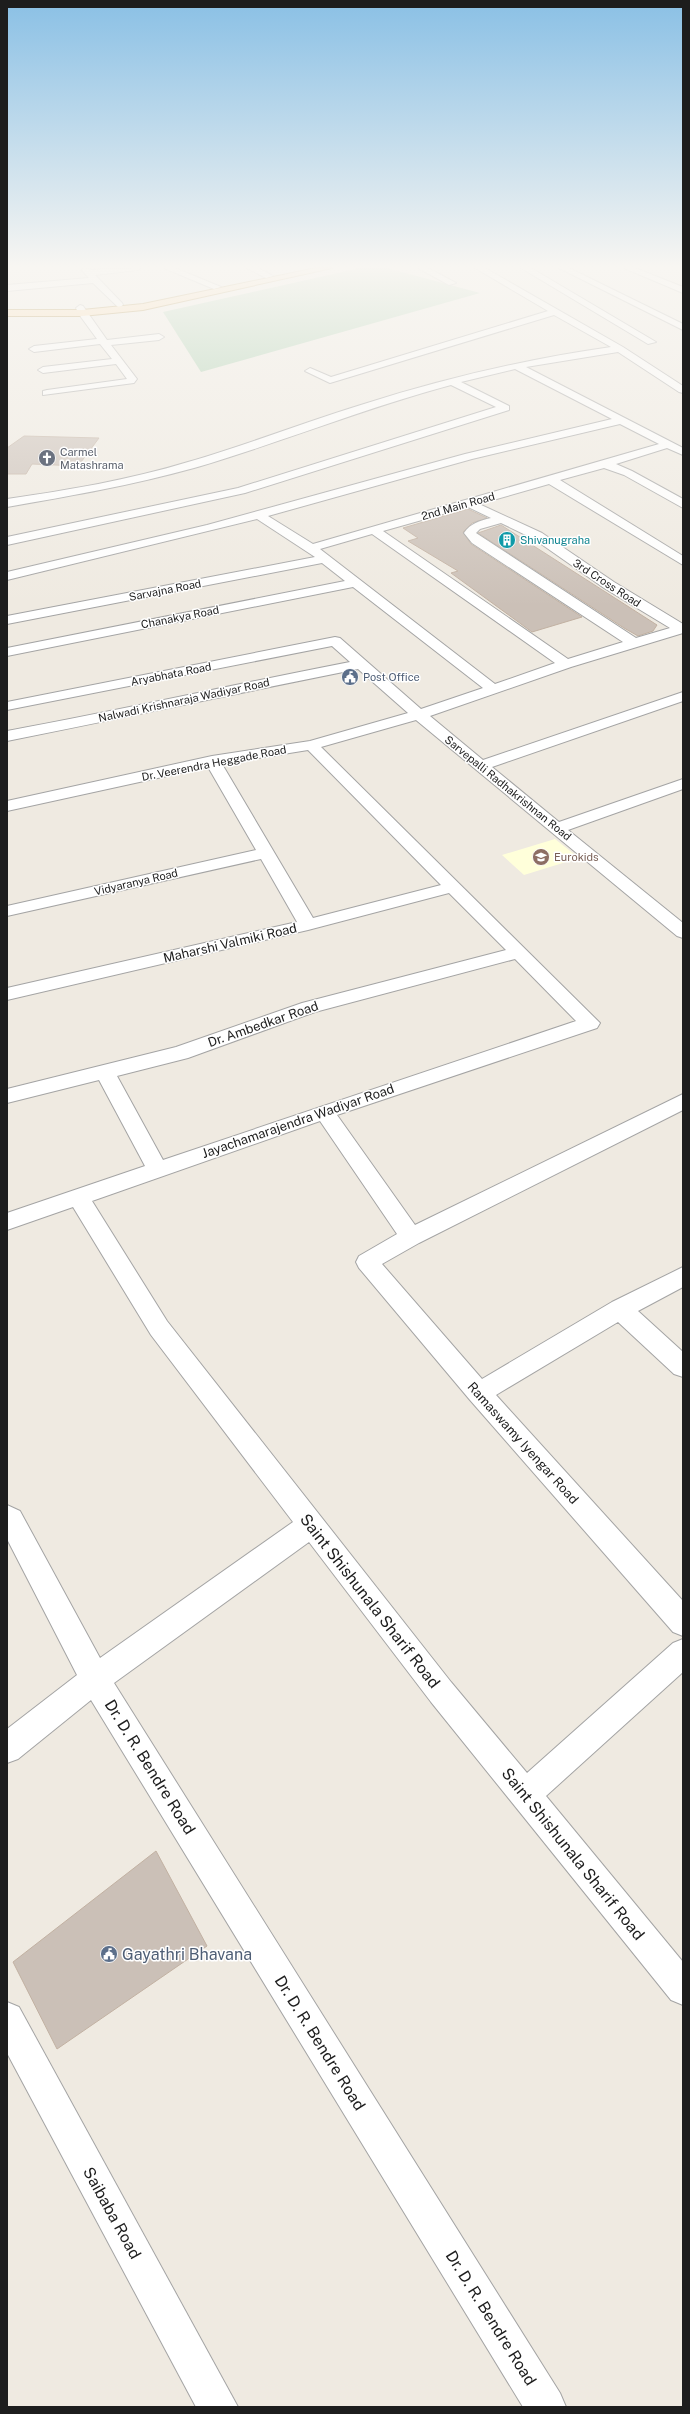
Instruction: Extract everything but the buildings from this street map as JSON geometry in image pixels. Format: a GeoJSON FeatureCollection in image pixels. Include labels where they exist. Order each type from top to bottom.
{"type":"FeatureCollection","features":[{"type":"Feature","properties":{"kind":"street"},"geometry":{"type":"LineString","coordinates":[[47,393],[131,381]]}},
{"type":"Feature","properties":{"kind":"street"},"geometry":{"type":"LineString","coordinates":[[7,503],[159,474],[394,398],[458,381]]}},
{"type":"Feature","properties":{"kind":"street"},"geometry":{"type":"LineString","coordinates":[[545,381],[683,452]]}},
{"type":"Feature","properties":{"kind":"street"},"geometry":{"type":"LineString","coordinates":[[669,381],[683,390]]}},
{"type":"Feature","properties":{"kind":"street"},"geometry":{"type":"LineString","coordinates":[[7,541],[241,491],[505,408],[453,382]]}},
{"type":"Feature","properties":{"kind":"street"},"geometry":{"type":"LineString","coordinates":[[7,576],[259,515],[469,456],[622,420]]}},
{"type":"Feature","properties":{"kind":"street","name":"2nd Main Road"},"geometry":{"type":"LineString","coordinates":[[311,548],[551,480],[669,444]]}},
{"type":"Feature","properties":{"kind":"street"},"geometry":{"type":"LineString","coordinates":[[605,464],[628,473],[683,504]]}},
{"type":"Feature","properties":{"kind":"street"},"geometry":{"type":"LineString","coordinates":[[551,480],[683,561]]}},
{"type":"Feature","properties":{"kind":"street","name":"3rd Cross Road"},"geometry":{"type":"LineString","coordinates":[[470,503],[500,519],[538,536],[609,585],[683,628]]}},
{"type":"Feature","properties":{"kind":"street"},"geometry":{"type":"LineString","coordinates":[[259,515],[311,548],[323,559],[493,689]]}},
{"type":"Feature","properties":{"kind":"street"},"geometry":{"type":"LineString","coordinates":[[500,519],[476,526],[470,533],[476,540],[632,642]]}},
{"type":"Feature","properties":{"kind":"street"},"geometry":{"type":"LineString","coordinates":[[373,530],[566,664]]}},
{"type":"Feature","properties":{"kind":"street","name":"Sarvajna Road"},"geometry":{"type":"LineString","coordinates":[[7,620],[323,559]]}},
{"type":"Feature","properties":{"kind":"street","name":"Chanakya Road"},"geometry":{"type":"LineString","coordinates":[[7,652],[354,583]]}},
{"type":"Feature","properties":{"kind":"street","name":"Dr. Veerendra Heggade Road"},"geometry":{"type":"LineString","coordinates":[[7,806],[212,761],[311,745],[419,715],[632,642],[683,628]]}},
{"type":"Feature","properties":{"kind":"street","name":"Sarvepalli Radhakrishnan Road"},"geometry":{"type":"LineString","coordinates":[[335,641],[419,715],[683,932]]}},
{"type":"Feature","properties":{"kind":"street","name":"Aryabhata Road"},"geometry":{"type":"LineString","coordinates":[[7,706],[335,641]]}},
{"type":"Feature","properties":{"kind":"street","name":"Nalwadi Krishnaraja Wadiyar Road"},"geometry":{"type":"LineString","coordinates":[[7,736],[159,707],[248,686],[360,664]]}},
{"type":"Feature","properties":{"kind":"street"},"geometry":{"type":"LineString","coordinates":[[481,766],[683,696]]}},
{"type":"Feature","properties":{"kind":"street"},"geometry":{"type":"LineString","coordinates":[[311,745],[519,952]]}},
{"type":"Feature","properties":{"kind":"street"},"geometry":{"type":"LineString","coordinates":[[212,761],[308,925]]}},
{"type":"Feature","properties":{"kind":"street"},"geometry":{"type":"LineString","coordinates":[[557,828],[682,786]]}},
{"type":"Feature","properties":{"kind":"street","name":"Vidyaranya Road"},"geometry":{"type":"LineString","coordinates":[[7,911],[266,853]]}},
{"type":"Feature","properties":{"kind":"street","name":"Maharshi Valmiki Road"},"geometry":{"type":"LineString","coordinates":[[7,994],[308,925],[452,887]]}},
{"type":"Feature","properties":{"kind":"street","name":"Jayachamarajendra Wadiyar Road"},"geometry":{"type":"LineString","coordinates":[[7,1222],[79,1198],[157,1169],[590,1023],[519,952]]}},
{"type":"Feature","properties":{"kind":"street","name":"Dr. Ambedkar Road"},"geometry":{"type":"LineString","coordinates":[[7,1096],[181,1053],[308,1008],[519,952]]}},
{"type":"Feature","properties":{"kind":"street"},"geometry":{"type":"LineString","coordinates":[[105,1072],[157,1169]]}},
{"type":"Feature","properties":{"kind":"street"},"geometry":{"type":"LineString","coordinates":[[324,1112],[411,1237],[510,1189],[683,1101]]}},
{"type":"Feature","properties":{"kind":"street","name":"Saint Shishunala Sharif Road"},"geometry":{"type":"LineString","coordinates":[[79,1198],[159,1328],[441,1692],[683,1988]]}},
{"type":"Feature","properties":{"kind":"street","name":"Ramaswamy Iyengar Road"},"geometry":{"type":"LineString","coordinates":[[411,1237],[367,1262],[479,1393],[683,1622]]}},
{"type":"Feature","properties":{"kind":"street"},"geometry":{"type":"LineString","coordinates":[[479,1393],[620,1309],[683,1276]]}},
{"type":"Feature","properties":{"kind":"street"},"geometry":{"type":"LineString","coordinates":[[620,1309],[683,1367]]}},
{"type":"Feature","properties":{"kind":"street","name":"Dr. D. R. Bendre Road"},"geometry":{"type":"LineString","coordinates":[[7,1517],[11,1520],[95,1679],[546,2407]]}},
{"type":"Feature","properties":{"kind":"street"},"geometry":{"type":"LineString","coordinates":[[7,1748],[95,1679],[311,1525]]}},
{"type":"Feature","properties":{"kind":"street"},"geometry":{"type":"LineString","coordinates":[[525,1794],[683,1653]]}},
{"type":"Feature","properties":{"kind":"street","name":"Saibaba Road"},"geometry":{"type":"LineString","coordinates":[[7,2019],[218,2407]]}},
{"type":"Feature","properties":{"kind":"shaded area","name":"Eurokids"},"geometry":{"type":"Polygon","coordinates":[[[555,839],[579,858],[524,875],[502,855],[555,839]]]}},
{"type":"Feature","properties":{"kind":"place","name":"Carmel Matashrama"},"geometry":{"type":"Point","coordinates":[47,458]}},
{"type":"Feature","properties":{"kind":"place","name":"Shivanugraha"},"geometry":{"type":"Point","coordinates":[507,540]}},
{"type":"Feature","properties":{"kind":"place","name":"Post Office"},"geometry":{"type":"Point","coordinates":[350,677]}},
{"type":"Feature","properties":{"kind":"place","name":"Eurokids"},"geometry":{"type":"Point","coordinates":[541,857]}},
{"type":"Feature","properties":{"kind":"place","name":"Gayathri Bhavana"},"geometry":{"type":"Point","coordinates":[109,1954]}}]}
